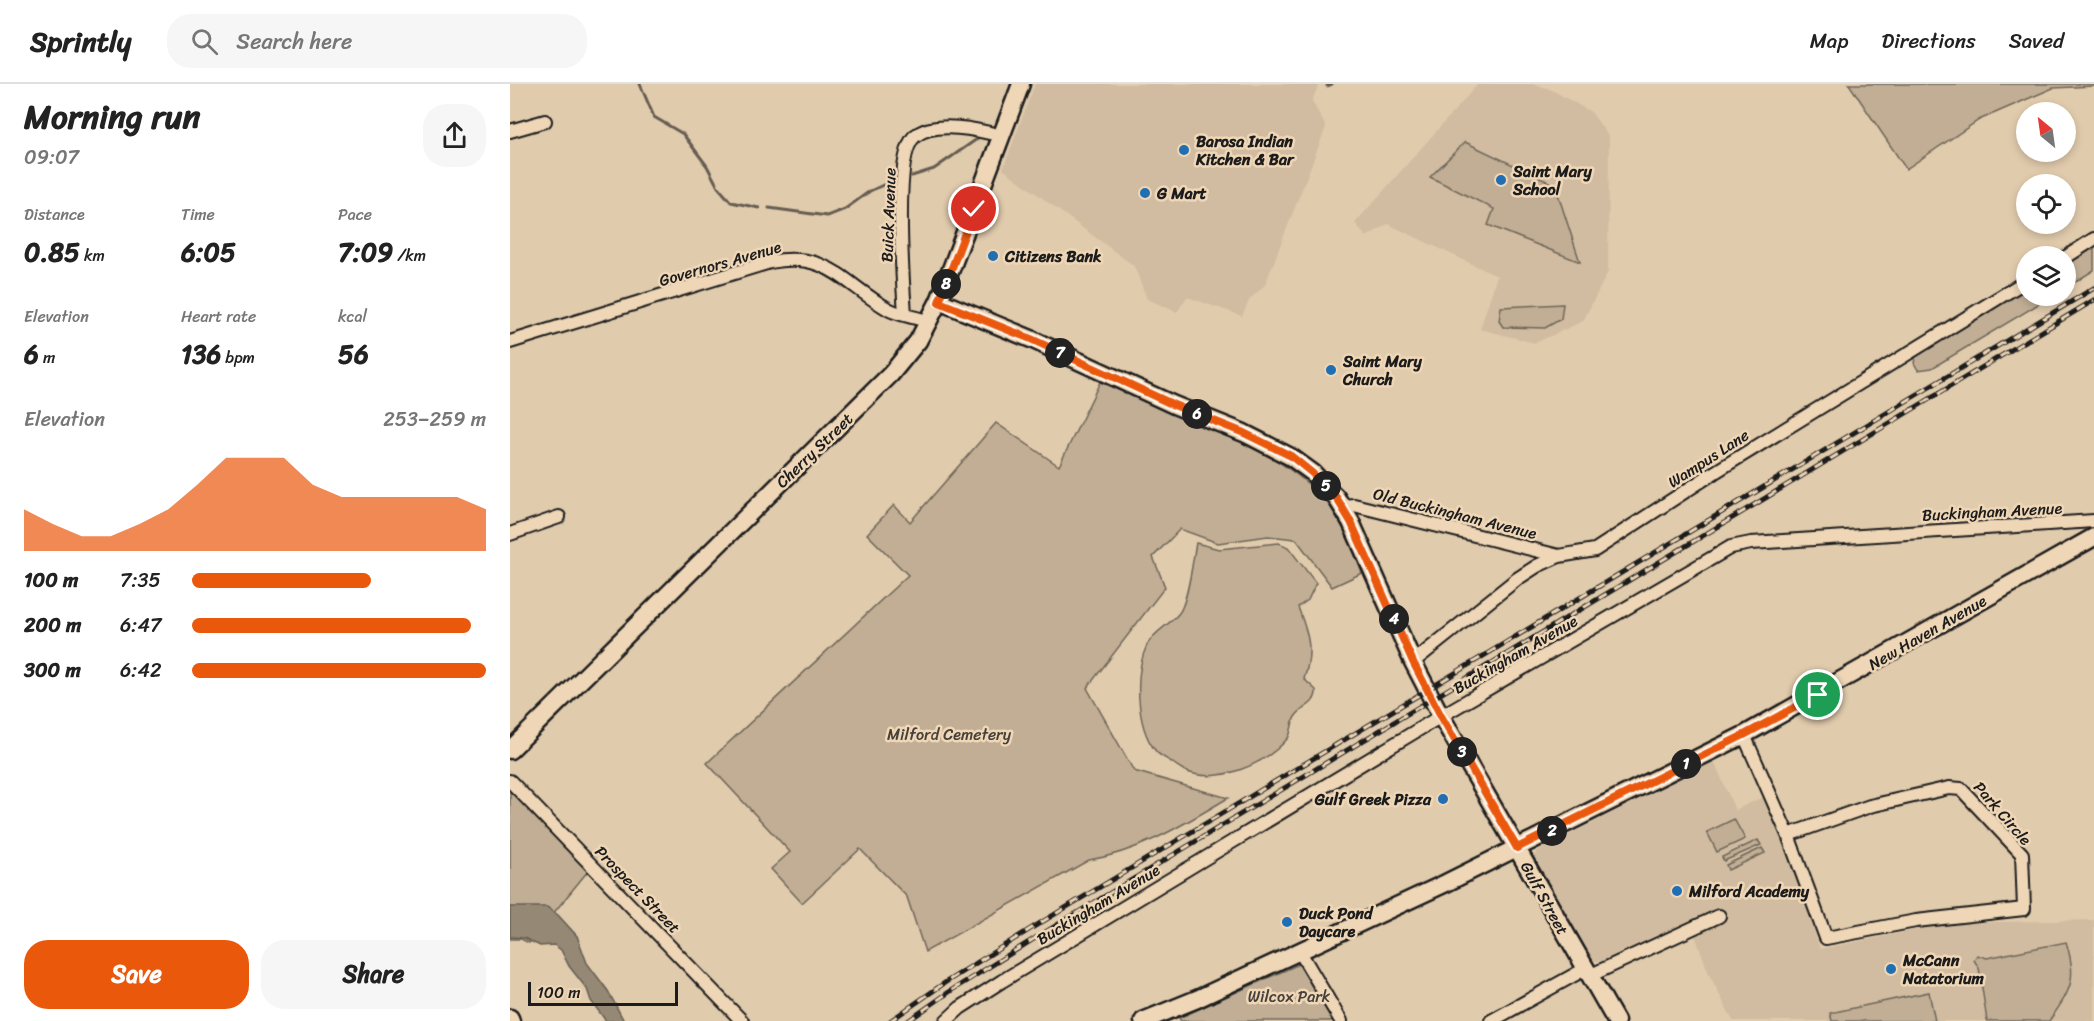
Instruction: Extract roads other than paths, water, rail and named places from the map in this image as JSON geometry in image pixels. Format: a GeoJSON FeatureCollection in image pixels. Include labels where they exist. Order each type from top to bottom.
{"type":"FeatureCollection","features":[{"type":"Feature","properties":{"kind":"main road","name":"Cherry Street"},"geometry":{"type":"LineString","coordinates":[[510,750],[884,380],[918,340],[939,302],[1021,84]]}},
{"type":"Feature","properties":{"kind":"main road","name":"Gulf Street"},"geometry":{"type":"LineString","coordinates":[[939,302],[1031,339],[1124,383],[1236,429],[1291,456],[1312,473],[1342,506],[1351,522],[1413,662],[1441,716],[1616,1021]]}},
{"type":"Feature","properties":{"kind":"main road","name":"New Haven Avenue"},"geometry":{"type":"LineString","coordinates":[[1143,1021],[1300,952],[1517,848],[1744,735],[2094,537]]}},
{"type":"Feature","properties":{"kind":"street"},"geometry":{"type":"LineString","coordinates":[[510,131],[545,121]]}},
{"type":"Feature","properties":{"kind":"street","name":"Buick Avenue"},"geometry":{"type":"LineString","coordinates":[[905,314],[901,248],[903,181],[908,148],[912,138],[918,133],[951,127],[977,129],[1001,136]]}},
{"type":"Feature","properties":{"kind":"street"},"geometry":{"type":"LineString","coordinates":[[2076,251],[2094,239]]}},
{"type":"Feature","properties":{"kind":"street","name":"Governors Avenue"},"geometry":{"type":"LineString","coordinates":[[510,342],[770,262],[790,259],[819,263],[888,309],[929,322]]}},
{"type":"Feature","properties":{"kind":"street","name":"Wampus Lane"},"geometry":{"type":"LineString","coordinates":[[1413,662],[1517,579],[1537,566],[1559,556],[1595,550],[1715,472],[2016,287]]}},
{"type":"Feature","properties":{"kind":"street","name":"Old Buckingham Avenue"},"geometry":{"type":"LineString","coordinates":[[1342,506],[1354,505],[1559,556]]}},
{"type":"Feature","properties":{"kind":"street"},"geometry":{"type":"LineString","coordinates":[[510,534],[559,517]]}},
{"type":"Feature","properties":{"kind":"street","name":"Buckingham Avenue"},"geometry":{"type":"LineString","coordinates":[[946,1021],[960,1008],[1002,981],[1441,716],[1724,551],[1739,545],[2094,521]]}},
{"type":"Feature","properties":{"kind":"street"},"geometry":{"type":"LineString","coordinates":[[1744,735],[1788,835]]}},
{"type":"Feature","properties":{"kind":"street","name":"Prospect Street"},"geometry":{"type":"LineString","coordinates":[[510,781],[742,1021]]}},
{"type":"Feature","properties":{"kind":"street","name":"Park Circle"},"geometry":{"type":"LineString","coordinates":[[1949,788],[1961,789],[2022,854],[2024,909],[1916,921],[1826,938],[1788,835],[1870,806],[1949,788]]}},
{"type":"Feature","properties":{"kind":"street"},"geometry":{"type":"LineString","coordinates":[[1491,1021],[1587,973],[1719,916]]}},
{"type":"Feature","properties":{"kind":"street"},"geometry":{"type":"LineString","coordinates":[[1300,952],[1341,1021]]}},
{"type":"Feature","properties":{"kind":"waterway"},"geometry":{"type":"LineString","coordinates":[[640,84],[654,117],[683,134],[707,166],[718,187],[731,202],[759,208]]}},
{"type":"Feature","properties":{"kind":"waterway"},"geometry":{"type":"LineString","coordinates":[[1327,86],[1332,84]]}},
{"type":"Feature","properties":{"kind":"waterway"},"geometry":{"type":"LineString","coordinates":[[912,176],[934,169],[977,139]]}},
{"type":"Feature","properties":{"kind":"waterway"},"geometry":{"type":"LineString","coordinates":[[769,208],[827,216],[845,209],[870,191],[896,179]]}},
{"type":"Feature","properties":{"kind":"railway"},"geometry":{"type":"LineString","coordinates":[[890,1021],[946,982],[1032,928],[2094,288]]}},
{"type":"Feature","properties":{"kind":"railway"},"geometry":{"type":"LineString","coordinates":[[908,1021],[952,990],[1037,937],[2094,300]]}},
{"type":"Feature","properties":{"kind":"place","name":"Barosa Indian Kitchen & Bar"},"geometry":{"type":"Point","coordinates":[1184,150]}},
{"type":"Feature","properties":{"kind":"place","name":"Saint Mary School"},"geometry":{"type":"Point","coordinates":[1501,180]}},
{"type":"Feature","properties":{"kind":"place","name":"G Mart"},"geometry":{"type":"Point","coordinates":[1145,193]}},
{"type":"Feature","properties":{"kind":"place","name":"Citizens Bank"},"geometry":{"type":"Point","coordinates":[993,256]}},
{"type":"Feature","properties":{"kind":"place","name":"Saint Mary Church"},"geometry":{"type":"Point","coordinates":[1331,370]}},
{"type":"Feature","properties":{"kind":"place","name":"Gulf Greek Pizza"},"geometry":{"type":"Point","coordinates":[1443,799]}},
{"type":"Feature","properties":{"kind":"place","name":"Milford Academy"},"geometry":{"type":"Point","coordinates":[1677,891]}},
{"type":"Feature","properties":{"kind":"place","name":"Duck Pond Daycare"},"geometry":{"type":"Point","coordinates":[1287,922]}},
{"type":"Feature","properties":{"kind":"place","name":"McCann Natatorium"},"geometry":{"type":"Point","coordinates":[1891,969]}},
{"type":"Feature","properties":{"kind":"park label","name":"Milford Cemetery"},"geometry":{"type":"Point","coordinates":[949,734]}},
{"type":"Feature","properties":{"kind":"park label","name":"Wilcox Park"},"geometry":{"type":"Point","coordinates":[1289,996]}}]}
